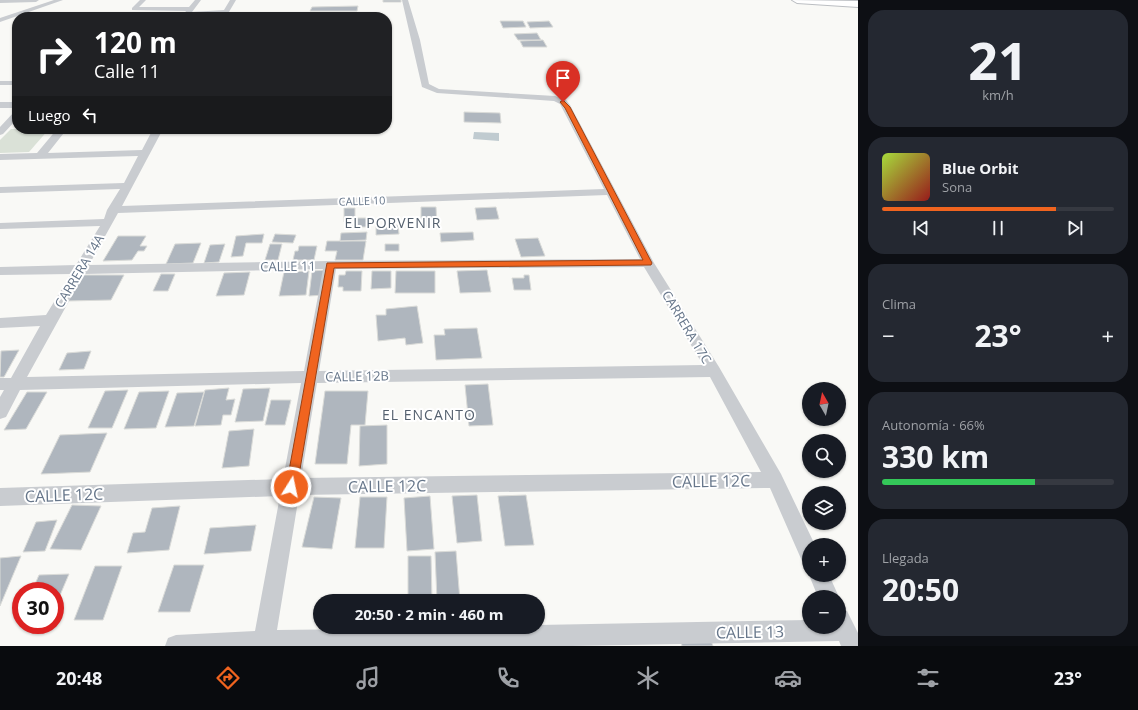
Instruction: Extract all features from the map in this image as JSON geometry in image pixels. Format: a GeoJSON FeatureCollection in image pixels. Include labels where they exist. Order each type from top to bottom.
{"type":"FeatureCollection","features":[{"type":"Feature","properties":{"kind":"highway"},"geometry":{"type":"LineString","coordinates":[[797,0],[858,4]]}},
{"type":"Feature","properties":{"kind":"street"},"geometry":{"type":"LineString","coordinates":[[4,7],[14,0]]}},
{"type":"Feature","properties":{"kind":"street"},"geometry":{"type":"LineString","coordinates":[[0,1],[36,0]]}},
{"type":"Feature","properties":{"kind":"street"},"geometry":{"type":"LineString","coordinates":[[24,12],[60,0]]}},
{"type":"Feature","properties":{"kind":"street"},"geometry":{"type":"LineString","coordinates":[[142,0],[134,9],[198,12]]}},
{"type":"Feature","properties":{"kind":"street"},"geometry":{"type":"LineString","coordinates":[[184,12],[189,11],[198,0]]}},
{"type":"Feature","properties":{"kind":"street"},"geometry":{"type":"LineString","coordinates":[[226,12],[233,0]]}},
{"type":"Feature","properties":{"kind":"street","name":"CARRERA 17C"},"geometry":{"type":"LineString","coordinates":[[405,0],[416,40],[422,74],[425,85],[428,88],[437,90],[551,98],[563,102],[567,107],[648,263],[714,371],[775,480],[802,539]]}},
{"type":"Feature","properties":{"kind":"street"},"geometry":{"type":"LineString","coordinates":[[0,20],[12,16]]}},
{"type":"Feature","properties":{"kind":"street"},"geometry":{"type":"LineString","coordinates":[[0,83],[12,83]]}},
{"type":"Feature","properties":{"kind":"street"},"geometry":{"type":"LineString","coordinates":[[0,105],[12,105]]}},
{"type":"Feature","properties":{"kind":"street"},"geometry":{"type":"LineString","coordinates":[[1,130],[12,119]]}},
{"type":"Feature","properties":{"kind":"street"},"geometry":{"type":"LineString","coordinates":[[40,156],[58,134]]}},
{"type":"Feature","properties":{"kind":"street","name":"CARRERA 14A"},"geometry":{"type":"LineString","coordinates":[[0,412],[50,320],[108,222],[113,210],[155,134]]}},
{"type":"Feature","properties":{"kind":"street"},"geometry":{"type":"LineString","coordinates":[[0,157],[144,153]]}},
{"type":"Feature","properties":{"kind":"street"},"geometry":{"type":"LineString","coordinates":[[0,190],[126,186]]}},
{"type":"Feature","properties":{"kind":"street","name":"CALLE 10"},"geometry":{"type":"LineString","coordinates":[[113,210],[611,192]]}},
{"type":"Feature","properties":{"kind":"street"},"geometry":{"type":"LineString","coordinates":[[0,226],[108,222]]}},
{"type":"Feature","properties":{"kind":"street","name":"CALLE 11"},"geometry":{"type":"LineString","coordinates":[[0,272],[81,269],[330,265],[648,263]]}},
{"type":"Feature","properties":{"kind":"street"},"geometry":{"type":"LineString","coordinates":[[263,644],[330,265]]}},
{"type":"Feature","properties":{"kind":"street"},"geometry":{"type":"LineString","coordinates":[[0,323],[50,320]]}},
{"type":"Feature","properties":{"kind":"street","name":"CALLE 12B"},"geometry":{"type":"LineString","coordinates":[[0,384],[311,377],[714,371]]}},
{"type":"Feature","properties":{"kind":"street","name":"CALLE 12C"},"geometry":{"type":"LineString","coordinates":[[0,497],[291,487],[775,480]]}},
{"type":"Feature","properties":{"kind":"street","name":"CALLE 13"},"geometry":{"type":"LineString","coordinates":[[176,646],[802,633]]}},
{"type":"Feature","properties":{"kind":"shaded area"},"geometry":{"type":"Polygon","coordinates":[[[11,129],[12,134],[45,134],[29,152],[0,153],[0,140],[11,129]]]}},
{"type":"Feature","properties":{"kind":"shaded area"},"geometry":{"type":"Polygon","coordinates":[[[474,132],[499,133],[499,141],[473,139],[474,132]]]}},
{"type":"Feature","properties":{"kind":"building"},"geometry":{"type":"Polygon","coordinates":[[[383,0],[401,0],[401,2],[383,2],[383,0]]]}},
{"type":"Feature","properties":{"kind":"building"},"geometry":{"type":"Polygon","coordinates":[[[358,6],[357,11],[310,11],[312,7],[358,6]]]}},
{"type":"Feature","properties":{"kind":"building"},"geometry":{"type":"Polygon","coordinates":[[[500,21],[523,21],[526,27],[503,28],[500,21]]]}},
{"type":"Feature","properties":{"kind":"building"},"geometry":{"type":"Polygon","coordinates":[[[549,21],[553,27],[530,28],[527,22],[549,21]]]}},
{"type":"Feature","properties":{"kind":"building"},"geometry":{"type":"Polygon","coordinates":[[[537,33],[541,40],[518,40],[514,34],[537,33]]]}},
{"type":"Feature","properties":{"kind":"building"},"geometry":{"type":"Polygon","coordinates":[[[543,40],[547,47],[523,47],[520,41],[543,40]]]}},
{"type":"Feature","properties":{"kind":"building"},"geometry":{"type":"Polygon","coordinates":[[[464,112],[500,113],[501,123],[464,122],[464,112]]]}},
{"type":"Feature","properties":{"kind":"building"},"geometry":{"type":"Polygon","coordinates":[[[421,207],[436,207],[437,227],[421,227],[421,207]]]}},
{"type":"Feature","properties":{"kind":"building"},"geometry":{"type":"Polygon","coordinates":[[[496,207],[499,219],[477,220],[475,208],[496,207]]]}},
{"type":"Feature","properties":{"kind":"building"},"geometry":{"type":"Polygon","coordinates":[[[344,208],[355,208],[355,217],[351,218],[351,222],[344,222],[344,208]]]}},
{"type":"Feature","properties":{"kind":"building"},"geometry":{"type":"Polygon","coordinates":[[[353,218],[370,218],[369,227],[352,227],[353,218]]]}},
{"type":"Feature","properties":{"kind":"building"},"geometry":{"type":"Polygon","coordinates":[[[398,225],[399,234],[376,235],[376,226],[398,225]]]}},
{"type":"Feature","properties":{"kind":"building"},"geometry":{"type":"Polygon","coordinates":[[[367,232],[366,240],[340,241],[341,233],[367,232]]]}},
{"type":"Feature","properties":{"kind":"building"},"geometry":{"type":"Polygon","coordinates":[[[473,232],[474,240],[441,242],[440,233],[473,232]]]}},
{"type":"Feature","properties":{"kind":"building"},"geometry":{"type":"Polygon","coordinates":[[[264,234],[262,243],[246,243],[243,256],[231,257],[236,236],[264,234]]]}},
{"type":"Feature","properties":{"kind":"building"},"geometry":{"type":"Polygon","coordinates":[[[275,234],[296,235],[293,243],[272,242],[275,234]]]}},
{"type":"Feature","properties":{"kind":"building"},"geometry":{"type":"Polygon","coordinates":[[[118,236],[146,236],[140,246],[147,246],[144,251],[138,251],[132,260],[103,261],[118,236]]]}},
{"type":"Feature","properties":{"kind":"building"},"geometry":{"type":"Polygon","coordinates":[[[538,238],[545,256],[521,257],[515,239],[538,238]]]}},
{"type":"Feature","properties":{"kind":"building"},"geometry":{"type":"Polygon","coordinates":[[[327,241],[366,241],[363,260],[335,260],[337,251],[325,251],[327,241]]]}},
{"type":"Feature","properties":{"kind":"building"},"geometry":{"type":"Polygon","coordinates":[[[201,243],[193,263],[166,264],[175,244],[201,243]]]}},
{"type":"Feature","properties":{"kind":"building"},"geometry":{"type":"Polygon","coordinates":[[[225,244],[219,262],[204,263],[210,245],[225,244]]]}},
{"type":"Feature","properties":{"kind":"building"},"geometry":{"type":"Polygon","coordinates":[[[270,244],[282,244],[278,260],[265,260],[270,244]]]}},
{"type":"Feature","properties":{"kind":"building"},"geometry":{"type":"Polygon","coordinates":[[[385,244],[399,244],[399,251],[385,251],[385,244]]]}},
{"type":"Feature","properties":{"kind":"building"},"geometry":{"type":"Polygon","coordinates":[[[299,246],[317,246],[314,260],[293,260],[295,251],[298,251],[299,246]]]}},
{"type":"Feature","properties":{"kind":"building"},"geometry":{"type":"Polygon","coordinates":[[[326,270],[324,295],[309,296],[312,271],[326,270]]]}},
{"type":"Feature","properties":{"kind":"building"},"geometry":{"type":"Polygon","coordinates":[[[487,270],[491,292],[460,293],[457,271],[487,270]]]}},
{"type":"Feature","properties":{"kind":"building"},"geometry":{"type":"Polygon","coordinates":[[[309,271],[306,295],[279,296],[284,272],[309,271]]]}},
{"type":"Feature","properties":{"kind":"building"},"geometry":{"type":"Polygon","coordinates":[[[346,271],[362,271],[361,291],[343,291],[343,287],[338,287],[339,275],[345,275],[346,271]]]}},
{"type":"Feature","properties":{"kind":"building"},"geometry":{"type":"Polygon","coordinates":[[[372,271],[391,271],[391,288],[371,289],[372,271]]]}},
{"type":"Feature","properties":{"kind":"building"},"geometry":{"type":"Polygon","coordinates":[[[396,271],[435,271],[435,293],[395,293],[396,271]]]}},
{"type":"Feature","properties":{"kind":"building"},"geometry":{"type":"Polygon","coordinates":[[[250,272],[244,295],[216,296],[224,273],[250,272]]]}},
{"type":"Feature","properties":{"kind":"building"},"geometry":{"type":"Polygon","coordinates":[[[161,274],[175,274],[168,291],[153,291],[161,274]]]}},
{"type":"Feature","properties":{"kind":"building"},"geometry":{"type":"Polygon","coordinates":[[[83,275],[124,275],[111,300],[67,301],[83,275]]]}},
{"type":"Feature","properties":{"kind":"building"},"geometry":{"type":"Polygon","coordinates":[[[524,275],[529,275],[531,290],[514,290],[512,278],[524,278],[524,275]]]}},
{"type":"Feature","properties":{"kind":"building"},"geometry":{"type":"Polygon","coordinates":[[[417,306],[423,343],[406,345],[405,338],[378,341],[376,315],[386,315],[386,309],[417,306]]]}},
{"type":"Feature","properties":{"kind":"building"},"geometry":{"type":"Polygon","coordinates":[[[477,328],[482,358],[436,360],[434,335],[445,335],[444,329],[477,328]]]}},
{"type":"Feature","properties":{"kind":"building"},"geometry":{"type":"Polygon","coordinates":[[[19,350],[4,377],[0,377],[1,351],[19,350]]]}},
{"type":"Feature","properties":{"kind":"building"},"geometry":{"type":"Polygon","coordinates":[[[91,351],[84,369],[59,370],[67,353],[91,351]]]}},
{"type":"Feature","properties":{"kind":"building"},"geometry":{"type":"Polygon","coordinates":[[[488,384],[493,425],[469,426],[465,385],[488,384]]]}},
{"type":"Feature","properties":{"kind":"building"},"geometry":{"type":"Polygon","coordinates":[[[229,388],[226,400],[235,399],[231,415],[223,415],[221,425],[195,426],[205,390],[229,388]]]}},
{"type":"Feature","properties":{"kind":"building"},"geometry":{"type":"Polygon","coordinates":[[[270,388],[263,421],[235,422],[243,389],[270,388]]]}},
{"type":"Feature","properties":{"kind":"building"},"geometry":{"type":"Polygon","coordinates":[[[128,390],[112,428],[88,428],[105,391],[128,390]]]}},
{"type":"Feature","properties":{"kind":"building"},"geometry":{"type":"Polygon","coordinates":[[[169,391],[156,428],[124,429],[139,392],[169,391]]]}},
{"type":"Feature","properties":{"kind":"building"},"geometry":{"type":"Polygon","coordinates":[[[325,391],[368,391],[365,425],[351,425],[347,464],[315,464],[325,391]]]}},
{"type":"Feature","properties":{"kind":"building"},"geometry":{"type":"Polygon","coordinates":[[[27,392],[47,392],[26,429],[4,430],[27,392]]]}},
{"type":"Feature","properties":{"kind":"building"},"geometry":{"type":"Polygon","coordinates":[[[204,392],[194,426],[165,427],[177,393],[204,392]]]}},
{"type":"Feature","properties":{"kind":"building"},"geometry":{"type":"Polygon","coordinates":[[[271,400],[291,400],[285,425],[265,425],[271,400]]]}},
{"type":"Feature","properties":{"kind":"building"},"geometry":{"type":"Polygon","coordinates":[[[387,425],[387,464],[359,466],[360,426],[387,425]]]}},
{"type":"Feature","properties":{"kind":"building"},"geometry":{"type":"Polygon","coordinates":[[[254,429],[249,466],[222,468],[229,431],[254,429]]]}},
{"type":"Feature","properties":{"kind":"building"},"geometry":{"type":"Polygon","coordinates":[[[107,433],[90,472],[41,474],[60,435],[107,433]]]}},
{"type":"Feature","properties":{"kind":"building"},"geometry":{"type":"Polygon","coordinates":[[[477,495],[482,541],[457,543],[452,496],[477,495]]]}},
{"type":"Feature","properties":{"kind":"building"},"geometry":{"type":"Polygon","coordinates":[[[526,495],[534,545],[505,546],[498,496],[526,495]]]}},
{"type":"Feature","properties":{"kind":"building"},"geometry":{"type":"Polygon","coordinates":[[[430,496],[434,549],[407,551],[404,498],[430,496]]]}},
{"type":"Feature","properties":{"kind":"building"},"geometry":{"type":"Polygon","coordinates":[[[314,497],[341,498],[332,549],[302,547],[314,497]]]}},
{"type":"Feature","properties":{"kind":"building"},"geometry":{"type":"Polygon","coordinates":[[[360,497],[387,497],[384,548],[355,548],[360,497]]]}},
{"type":"Feature","properties":{"kind":"building"},"geometry":{"type":"Polygon","coordinates":[[[72,505],[101,506],[81,550],[50,549],[72,505]]]}},
{"type":"Feature","properties":{"kind":"building"},"geometry":{"type":"Polygon","coordinates":[[[180,506],[169,550],[127,553],[133,533],[145,532],[152,508],[180,506]]]}},
{"type":"Feature","properties":{"kind":"building"},"geometry":{"type":"Polygon","coordinates":[[[57,520],[45,551],[23,552],[36,522],[57,520]]]}},
{"type":"Feature","properties":{"kind":"building"},"geometry":{"type":"Polygon","coordinates":[[[256,525],[251,551],[204,554],[210,528],[256,525]]]}},
{"type":"Feature","properties":{"kind":"building"},"geometry":{"type":"Polygon","coordinates":[[[456,551],[459,594],[437,594],[435,552],[456,551]]]}},
{"type":"Feature","properties":{"kind":"building"},"geometry":{"type":"Polygon","coordinates":[[[21,556],[0,606],[0,558],[21,556]]]}},
{"type":"Feature","properties":{"kind":"building"},"geometry":{"type":"Polygon","coordinates":[[[408,556],[431,556],[432,594],[408,594],[408,556]]]}},
{"type":"Feature","properties":{"kind":"building"},"geometry":{"type":"Polygon","coordinates":[[[174,565],[204,565],[190,612],[158,612],[174,565]]]}},
{"type":"Feature","properties":{"kind":"building"},"geometry":{"type":"Polygon","coordinates":[[[95,566],[122,566],[103,620],[74,620],[95,566]]]}},
{"type":"Feature","properties":{"kind":"building"},"geometry":{"type":"Polygon","coordinates":[[[69,574],[64,586],[64,582],[36,582],[39,575],[69,574]]]}},
{"type":"Feature","properties":{"kind":"building"},"geometry":{"type":"Polygon","coordinates":[[[680,638],[710,638],[713,646],[682,646],[680,638]]]}},
{"type":"Feature","properties":{"kind":"district","name":"EL PORVENIR"},"geometry":{"type":"Point","coordinates":[393,223]}},
{"type":"Feature","properties":{"kind":"district","name":"EL ENCANTO"},"geometry":{"type":"Point","coordinates":[429,415]}},
{"type":"Feature","properties":{"kind":"route"},"geometry":{"type":"LineString","coordinates":[[291,487],[330,265],[648,263],[567,107],[563,102]]}}]}
